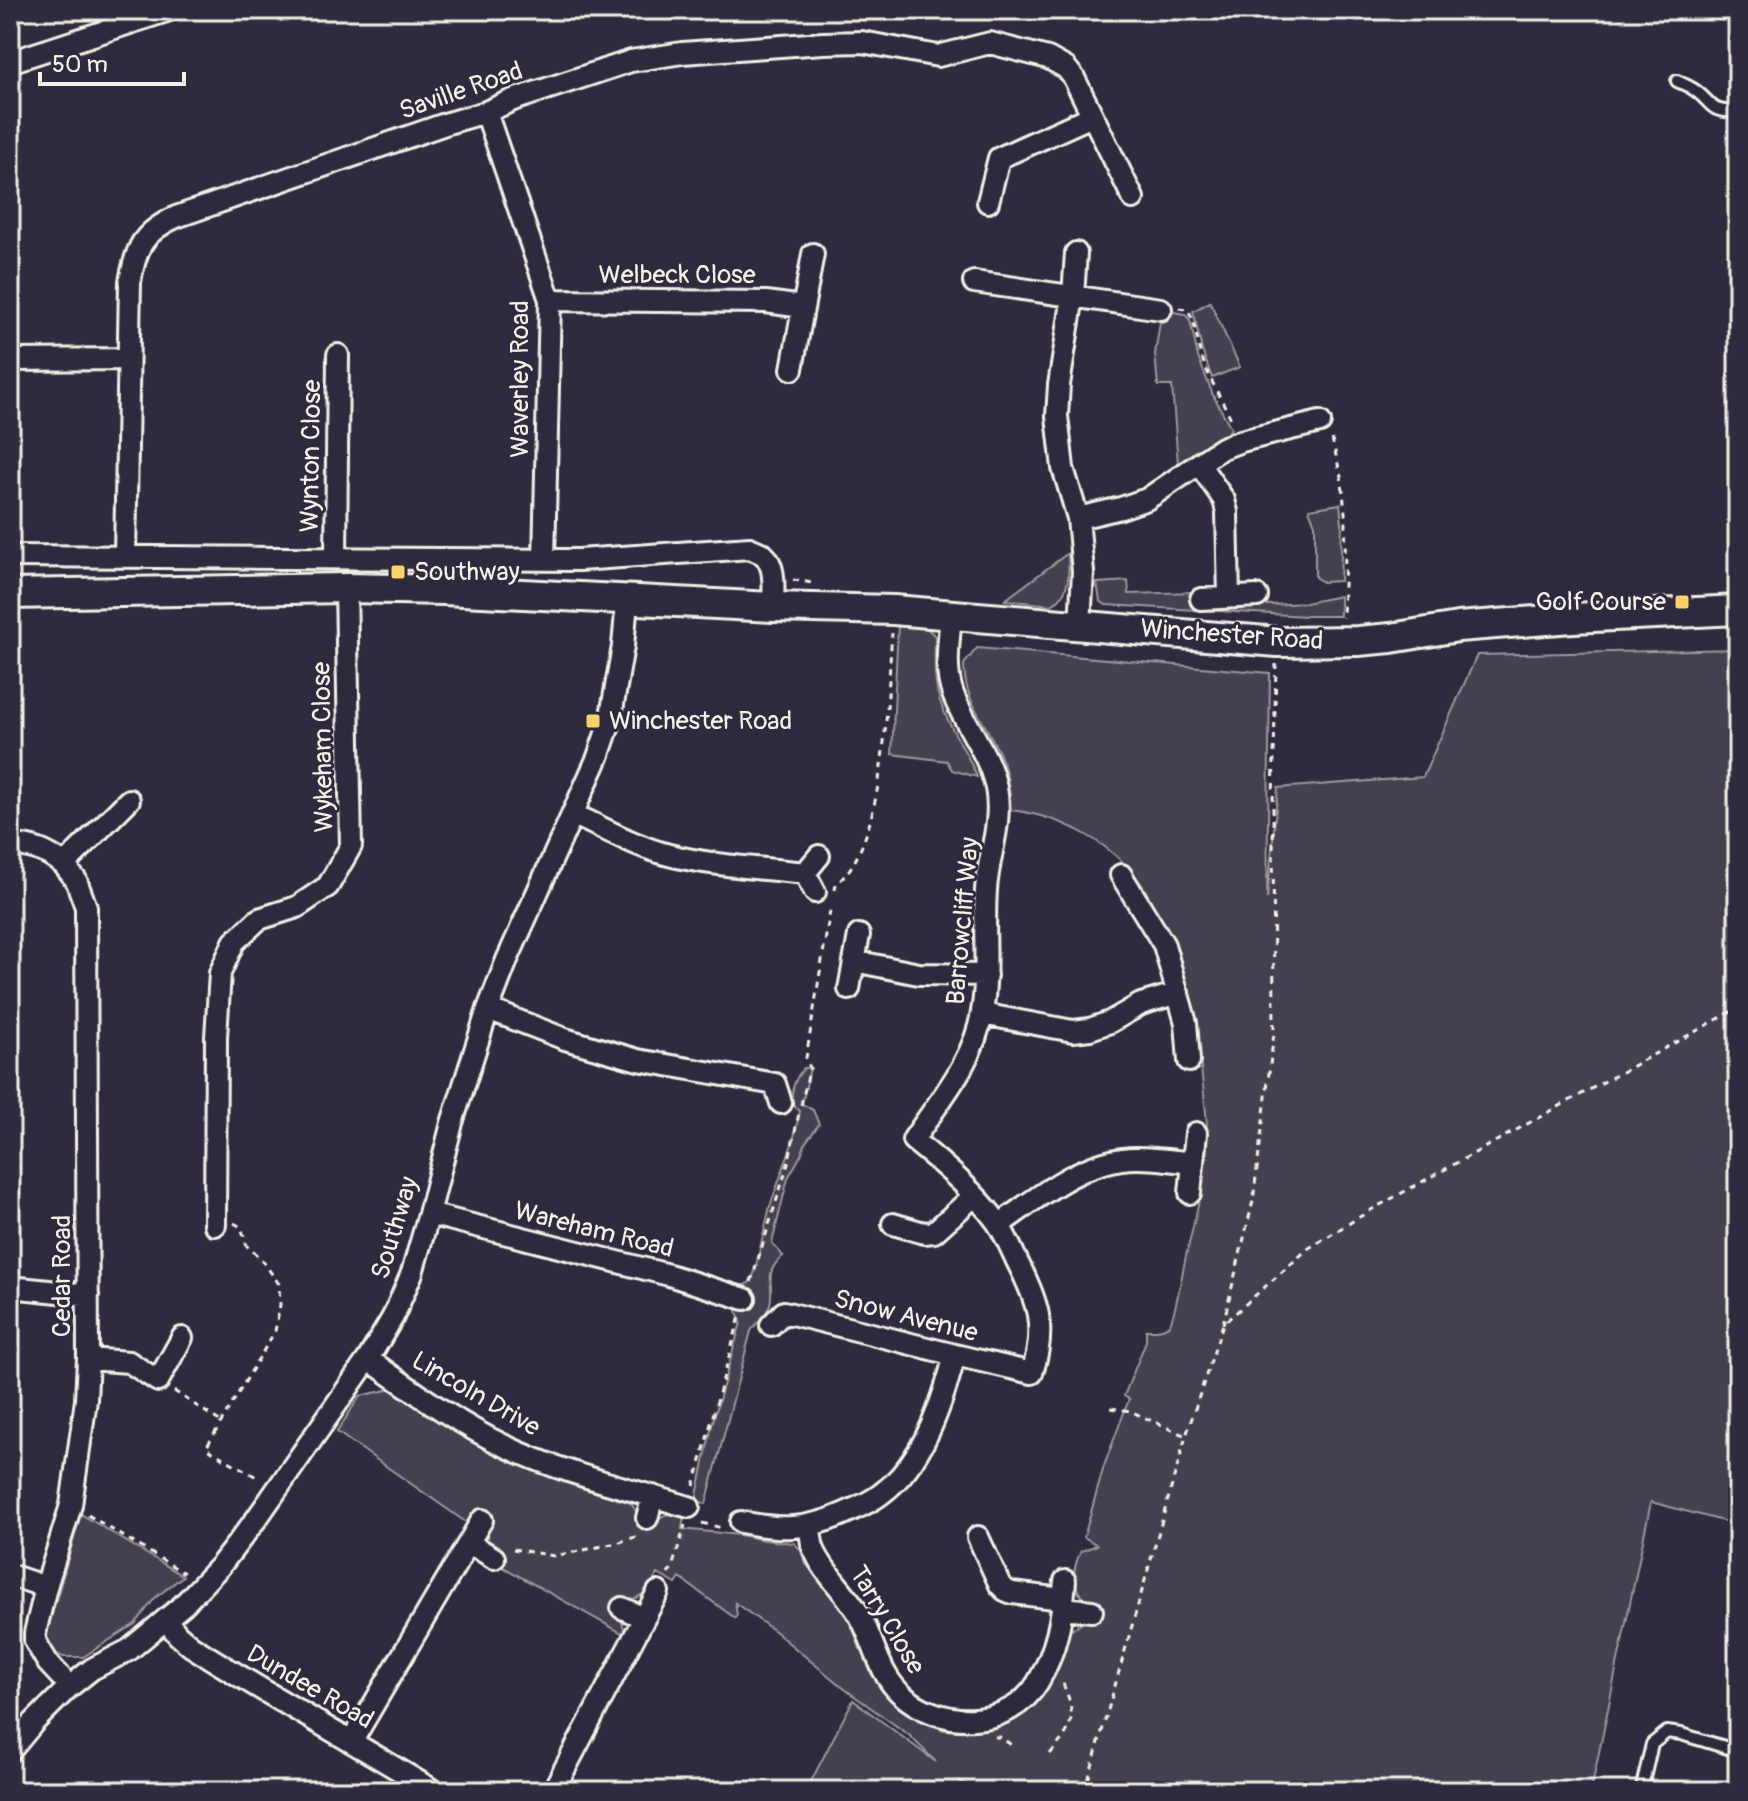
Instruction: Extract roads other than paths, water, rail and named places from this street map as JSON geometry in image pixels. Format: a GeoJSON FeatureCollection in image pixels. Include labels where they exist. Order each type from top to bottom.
{"type":"FeatureCollection","features":[{"type":"Feature","properties":{"kind":"street"},"geometry":{"type":"LineString","coordinates":[[10,62],[170,10]]}},
{"type":"Feature","properties":{"kind":"street","name":"Saville Road"},"geometry":{"type":"LineString","coordinates":[[125,556],[130,282],[133,261],[142,241],[157,226],[176,217],[631,61],[682,53],[862,42],[938,56],[990,43],[1048,58],[1066,68],[1074,78],[1133,198]]}},
{"type":"Feature","properties":{"kind":"street","name":"Waverley Road"},"geometry":{"type":"LineString","coordinates":[[486,112],[550,300],[544,560]]}},
{"type":"Feature","properties":{"kind":"street"},"geometry":{"type":"LineString","coordinates":[[988,202],[999,158],[1092,116]]}},
{"type":"Feature","properties":{"kind":"street"},"geometry":{"type":"LineString","coordinates":[[1076,253],[1057,416],[1063,468],[1078,518],[1083,572],[1080,624]]}},
{"type":"Feature","properties":{"kind":"street"},"geometry":{"type":"LineString","coordinates":[[792,369],[813,254]]}},
{"type":"Feature","properties":{"kind":"street"},"geometry":{"type":"LineString","coordinates":[[974,282],[1161,309]]}},
{"type":"Feature","properties":{"kind":"street","name":"Welbeck Close"},"geometry":{"type":"LineString","coordinates":[[550,300],[766,302],[803,307]]}},
{"type":"Feature","properties":{"kind":"street","name":"Wynton Close"},"geometry":{"type":"LineString","coordinates":[[336,558],[338,355]]}},
{"type":"Feature","properties":{"kind":"street"},"geometry":{"type":"LineString","coordinates":[[10,360],[128,359]]}},
{"type":"Feature","properties":{"kind":"street"},"geometry":{"type":"LineString","coordinates":[[1078,518],[1147,499],[1222,448],[1320,422]]}},
{"type":"Feature","properties":{"kind":"street"},"geometry":{"type":"LineString","coordinates":[[1199,464],[1224,500],[1227,512],[1229,597]]}},
{"type":"Feature","properties":{"kind":"street"},"geometry":{"type":"LineString","coordinates":[[10,556],[579,560],[750,548],[763,554],[769,563],[773,577],[773,607]]}},
{"type":"Feature","properties":{"kind":"street","name":"Winchester Road"},"geometry":{"type":"LineString","coordinates":[[10,594],[346,588],[444,590],[627,601],[894,610],[1278,642],[1335,642],[1391,638],[1458,627],[1738,610]]}},
{"type":"Feature","properties":{"kind":"street","name":"Wykeham Close"},"geometry":{"type":"LineString","coordinates":[[215,1218],[216,1037],[220,973],[234,942],[259,919],[297,907],[328,886],[351,846],[346,588]]}},
{"type":"Feature","properties":{"kind":"street"},"geometry":{"type":"LineString","coordinates":[[1201,599],[1257,596]]}},
{"type":"Feature","properties":{"kind":"street","name":"Southway"},"geometry":{"type":"LineString","coordinates":[[10,1751],[68,1688],[92,1669],[129,1650],[183,1605],[236,1546],[368,1359],[393,1317],[412,1273],[452,1123],[488,1009],[598,757],[610,722],[627,601]]}},
{"type":"Feature","properties":{"kind":"street","name":"Barrowcliff Way"},"geometry":{"type":"LineString","coordinates":[[951,615],[948,659],[952,691],[986,755],[996,788],[998,815],[986,890],[986,975],[982,1014],[969,1055],[913,1140],[974,1196],[999,1225],[1036,1302],[1039,1342],[1032,1373]]}},
{"type":"Feature","properties":{"kind":"street"},"geometry":{"type":"LineString","coordinates":[[10,845],[37,849],[53,855],[64,865],[129,800]]}},
{"type":"Feature","properties":{"kind":"street"},"geometry":{"type":"LineString","coordinates":[[572,814],[667,855],[805,873]]}},
{"type":"Feature","properties":{"kind":"street"},"geometry":{"type":"LineString","coordinates":[[805,873],[819,856]]}},
{"type":"Feature","properties":{"kind":"street","name":"Cedar Road"},"geometry":{"type":"LineString","coordinates":[[61,1677],[35,1641],[35,1625],[71,1505],[81,1441],[88,1359],[86,907],[76,880],[64,865]]}},
{"type":"Feature","properties":{"kind":"street"},"geometry":{"type":"LineString","coordinates":[[805,873],[815,892]]}},
{"type":"Feature","properties":{"kind":"street"},"geometry":{"type":"LineString","coordinates":[[1121,875],[1164,945],[1186,1023],[1189,1061]]}},
{"type":"Feature","properties":{"kind":"street"},"geometry":{"type":"LineString","coordinates":[[849,989],[859,935]]}},
{"type":"Feature","properties":{"kind":"street"},"geometry":{"type":"LineString","coordinates":[[854,961],[919,974],[986,975]]}},
{"type":"Feature","properties":{"kind":"street"},"geometry":{"type":"LineString","coordinates":[[982,1014],[1073,1031],[1110,1022],[1141,1004],[1178,993]]}},
{"type":"Feature","properties":{"kind":"street"},"geometry":{"type":"LineString","coordinates":[[488,1009],[565,1039],[638,1060],[781,1085]]}},
{"type":"Feature","properties":{"kind":"street"},"geometry":{"type":"LineString","coordinates":[[1190,1193],[1196,1133]]}},
{"type":"Feature","properties":{"kind":"street"},"geometry":{"type":"LineString","coordinates":[[999,1225],[1067,1179],[1100,1164],[1136,1158],[1193,1163]]}},
{"type":"Feature","properties":{"kind":"street"},"geometry":{"type":"LineString","coordinates":[[893,1224],[924,1233],[934,1232],[974,1196]]}},
{"type":"Feature","properties":{"kind":"street","name":"Wareham Road"},"geometry":{"type":"LineString","coordinates":[[429,1214],[669,1275],[745,1299]]}},
{"type":"Feature","properties":{"kind":"street"},"geometry":{"type":"LineString","coordinates":[[10,1287],[88,1295]]}},
{"type":"Feature","properties":{"kind":"street","name":"Snow Avenue"},"geometry":{"type":"LineString","coordinates":[[771,1325],[784,1312],[1032,1373]]}},
{"type":"Feature","properties":{"kind":"street"},"geometry":{"type":"LineString","coordinates":[[88,1359],[129,1362],[158,1381],[182,1338]]}},
{"type":"Feature","properties":{"kind":"street"},"geometry":{"type":"LineString","coordinates":[[741,1522],[777,1528],[809,1526],[830,1520],[879,1496],[911,1464],[947,1385],[955,1355]]}},
{"type":"Feature","properties":{"kind":"street","name":"Lincoln Drive"},"geometry":{"type":"LineString","coordinates":[[368,1359],[434,1405],[502,1444],[553,1466],[653,1496],[694,1514]]}},
{"type":"Feature","properties":{"kind":"street"},"geometry":{"type":"LineString","coordinates":[[646,1526],[653,1496]]}},
{"type":"Feature","properties":{"kind":"street"},"geometry":{"type":"LineString","coordinates":[[352,1741],[482,1520]]}},
{"type":"Feature","properties":{"kind":"street","name":"Tarry Close"},"geometry":{"type":"LineString","coordinates":[[809,1526],[813,1547],[859,1615],[885,1674],[910,1702],[948,1719],[968,1721],[985,1718],[1028,1697],[1054,1646],[1063,1596]]}},
{"type":"Feature","properties":{"kind":"street"},"geometry":{"type":"LineString","coordinates":[[978,1537],[1005,1590],[1063,1596],[1092,1611]]}},
{"type":"Feature","properties":{"kind":"street"},"geometry":{"type":"LineString","coordinates":[[469,1543],[494,1558]]}},
{"type":"Feature","properties":{"kind":"street"},"geometry":{"type":"LineString","coordinates":[[10,1575],[46,1587]]}},
{"type":"Feature","properties":{"kind":"street"},"geometry":{"type":"LineString","coordinates":[[553,1791],[658,1592]]}},
{"type":"Feature","properties":{"kind":"street"},"geometry":{"type":"LineString","coordinates":[[622,1608],[644,1618]]}},
{"type":"Feature","properties":{"kind":"street","name":"Dundee Road"},"geometry":{"type":"LineString","coordinates":[[166,1620],[191,1646],[434,1791]]}},
{"type":"Feature","properties":{"kind":"lane"},"geometry":{"type":"LineString","coordinates":[[1677,81],[1696,90],[1711,107],[1723,112],[1738,112]]}},
{"type":"Feature","properties":{"kind":"lane"},"geometry":{"type":"LineString","coordinates":[[1641,1791],[1652,1744],[1667,1732],[1738,1751]]}},
{"type":"Feature","properties":{"kind":"place","name":"Southway"},"geometry":{"type":"Point","coordinates":[398,572]}},
{"type":"Feature","properties":{"kind":"place","name":"Golf Course"},"geometry":{"type":"Point","coordinates":[1682,602]}},
{"type":"Feature","properties":{"kind":"place","name":"Winchester Road"},"geometry":{"type":"Point","coordinates":[593,721]}}]}
